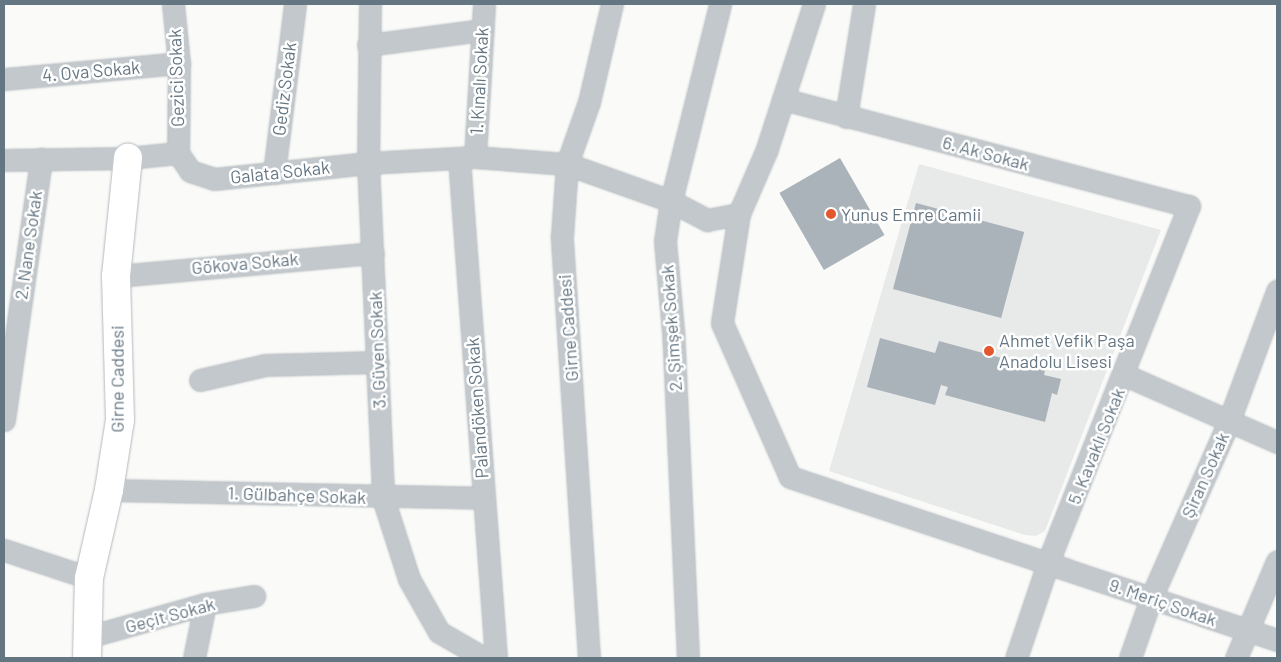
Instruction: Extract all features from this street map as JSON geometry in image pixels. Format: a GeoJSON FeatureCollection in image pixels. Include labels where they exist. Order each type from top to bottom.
{"type":"FeatureCollection","features":[{"type":"Feature","properties":{"kind":"main road","name":"Girne Caddesi"},"geometry":{"type":"LineString","coordinates":[[87,647],[89,578],[109,490],[120,420],[116,276],[128,158]]}},
{"type":"Feature","properties":{"kind":"street","name":"Gezici Sokak"},"geometry":{"type":"LineString","coordinates":[[173,4],[179,63],[178,153]]}},
{"type":"Feature","properties":{"kind":"street","name":"Gediz Sokak"},"geometry":{"type":"LineString","coordinates":[[274,173],[295,4]]}},
{"type":"Feature","properties":{"kind":"street","name":"3. Güven Sokak"},"geometry":{"type":"LineString","coordinates":[[370,4],[368,163],[383,498],[409,579],[439,632],[474,656]]}},
{"type":"Feature","properties":{"kind":"street","name":"1. Kınalı Sokak"},"geometry":{"type":"LineString","coordinates":[[467,158],[484,4]]}},
{"type":"Feature","properties":{"kind":"street","name":"Girne Caddesi"},"geometry":{"type":"LineString","coordinates":[[589,658],[562,236],[567,164],[589,102],[612,4]]}},
{"type":"Feature","properties":{"kind":"street","name":"2. Şimşek Sokak"},"geometry":{"type":"LineString","coordinates":[[688,658],[673,332],[665,242],[671,201],[720,4]]}},
{"type":"Feature","properties":{"kind":"street","name":"9. Meriç Sokak"},"geometry":{"type":"LineString","coordinates":[[814,4],[767,149],[739,214],[722,323],[790,477],[1277,640]]}},
{"type":"Feature","properties":{"kind":"street"},"geometry":{"type":"LineString","coordinates":[[846,117],[864,4]]}},
{"type":"Feature","properties":{"kind":"street"},"geometry":{"type":"LineString","coordinates":[[368,45],[482,30]]}},
{"type":"Feature","properties":{"kind":"street","name":"4. Ova Sokak"},"geometry":{"type":"LineString","coordinates":[[4,79],[179,63]]}},
{"type":"Feature","properties":{"kind":"street","name":"6. Ak Sokak"},"geometry":{"type":"LineString","coordinates":[[783,99],[1189,206]]}},
{"type":"Feature","properties":{"kind":"street","name":"Galata Sokak"},"geometry":{"type":"LineString","coordinates":[[178,153],[190,171],[214,179],[368,163],[467,158],[567,164],[671,201],[707,220],[739,214]]}},
{"type":"Feature","properties":{"kind":"street"},"geometry":{"type":"LineString","coordinates":[[4,160],[128,158],[178,153]]}},
{"type":"Feature","properties":{"kind":"street","name":"Palandöken Sokak"},"geometry":{"type":"LineString","coordinates":[[467,158],[484,498],[496,658]]}},
{"type":"Feature","properties":{"kind":"street","name":"2. Nane Sokak"},"geometry":{"type":"LineString","coordinates":[[4,420],[41,159]]}},
{"type":"Feature","properties":{"kind":"street","name":"5. Kavaklı Sokak"},"geometry":{"type":"LineString","coordinates":[[1016,658],[1048,563],[1125,375],[1189,206]]}},
{"type":"Feature","properties":{"kind":"street","name":"Gökova Sokak"},"geometry":{"type":"LineString","coordinates":[[116,276],[373,253]]}},
{"type":"Feature","properties":{"kind":"street","name":"Şiran Sokak"},"geometry":{"type":"LineString","coordinates":[[1130,658],[1151,598],[1229,421],[1277,291]]}},
{"type":"Feature","properties":{"kind":"street"},"geometry":{"type":"LineString","coordinates":[[200,380],[265,365],[378,362]]}},
{"type":"Feature","properties":{"kind":"street"},"geometry":{"type":"LineString","coordinates":[[1125,375],[1277,442]]}},
{"type":"Feature","properties":{"kind":"street","name":"1. Gülbahçe Sokak"},"geometry":{"type":"LineString","coordinates":[[109,490],[383,498],[484,498]]}},
{"type":"Feature","properties":{"kind":"street"},"geometry":{"type":"LineString","coordinates":[[4,550],[89,578]]}},
{"type":"Feature","properties":{"kind":"street"},"geometry":{"type":"LineString","coordinates":[[1236,658],[1277,561]]}},
{"type":"Feature","properties":{"kind":"street","name":"Geçit Sokak"},"geometry":{"type":"LineString","coordinates":[[87,647],[205,604],[254,596]]}},
{"type":"Feature","properties":{"kind":"street"},"geometry":{"type":"LineString","coordinates":[[194,658],[205,604]]}},
{"type":"Feature","properties":{"kind":"shaded area","name":"Ahmet Vefik Paşa Anadolu Lisesi"},"geometry":{"type":"Polygon","coordinates":[[[919,164],[1161,230],[1045,531],[1036,536],[1025,535],[829,471],[919,164]]]}},
{"type":"Feature","properties":{"kind":"building","name":"Yunus Emre Camii"},"geometry":{"type":"Polygon","coordinates":[[[840,158],[884,235],[824,270],[779,193],[840,158]]]}},
{"type":"Feature","properties":{"kind":"building"},"geometry":{"type":"Polygon","coordinates":[[[916,203],[1024,232],[1001,318],[893,289],[916,203]]]}},
{"type":"Feature","properties":{"kind":"building"},"geometry":{"type":"Polygon","coordinates":[[[880,338],[935,353],[939,341],[1045,370],[1044,375],[1061,379],[1057,395],[1052,393],[1045,422],[945,395],[948,387],[941,385],[935,405],[867,387],[880,338]]]}},
{"type":"Feature","properties":{"kind":"place","name":"Yunus Emre Camii"},"geometry":{"type":"Point","coordinates":[831,214]}},
{"type":"Feature","properties":{"kind":"place","name":"Ahmet Vefik Paşa Anadolu Lisesi"},"geometry":{"type":"Point","coordinates":[989,351]}}]}
